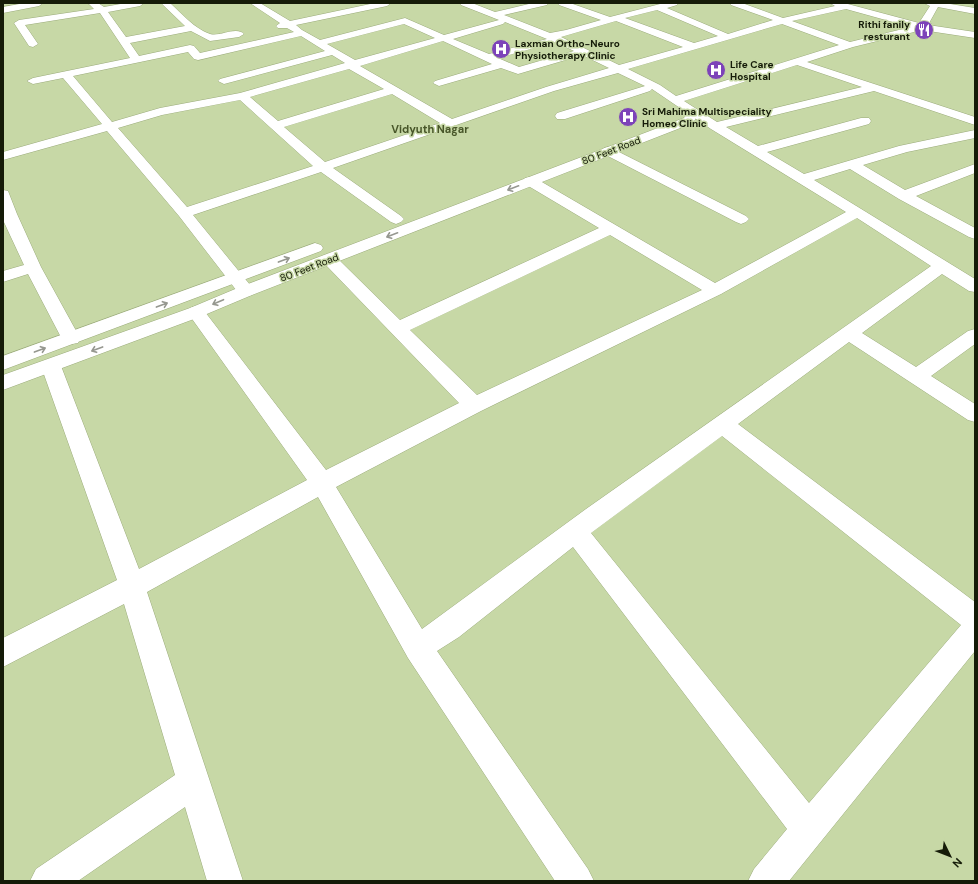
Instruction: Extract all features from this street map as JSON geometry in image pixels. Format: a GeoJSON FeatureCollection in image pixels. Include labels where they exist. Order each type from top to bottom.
{"type":"FeatureCollection","features":[{"type":"Feature","properties":{"kind":"street"},"geometry":{"type":"LineString","coordinates":[[5,9],[39,3]]}},
{"type":"Feature","properties":{"kind":"street"},"geometry":{"type":"LineString","coordinates":[[92,3],[102,10],[136,59]]}},
{"type":"Feature","properties":{"kind":"street"},"geometry":{"type":"LineString","coordinates":[[19,24],[140,3]]}},
{"type":"Feature","properties":{"kind":"street"},"geometry":{"type":"LineString","coordinates":[[165,3],[192,28],[212,39],[246,33]]}},
{"type":"Feature","properties":{"kind":"street"},"geometry":{"type":"LineString","coordinates":[[254,3],[450,123]]}},
{"type":"Feature","properties":{"kind":"street"},"geometry":{"type":"LineString","coordinates":[[274,27],[372,4],[387,3]]}},
{"type":"Feature","properties":{"kind":"street"},"geometry":{"type":"LineString","coordinates":[[450,3],[551,39],[616,70],[646,88],[671,98],[849,46],[922,27]]}},
{"type":"Feature","properties":{"kind":"street"},"geometry":{"type":"LineString","coordinates":[[464,3],[494,18]]}},
{"type":"Feature","properties":{"kind":"street"},"geometry":{"type":"LineString","coordinates":[[3,156],[160,112],[242,96],[465,32],[494,18],[544,3]]}},
{"type":"Feature","properties":{"kind":"street"},"geometry":{"type":"LineString","coordinates":[[562,3],[694,47]]}},
{"type":"Feature","properties":{"kind":"street"},"geometry":{"type":"LineString","coordinates":[[488,58],[613,19],[674,3]]}},
{"type":"Feature","properties":{"kind":"street"},"geometry":{"type":"LineString","coordinates":[[734,3],[849,46]]}},
{"type":"Feature","properties":{"kind":"street"},"geometry":{"type":"LineString","coordinates":[[922,27],[933,3],[975,11]]}},
{"type":"Feature","properties":{"kind":"street"},"geometry":{"type":"LineString","coordinates":[[748,8],[769,4]]}},
{"type":"Feature","properties":{"kind":"street"},"geometry":{"type":"LineString","coordinates":[[184,213],[550,89],[838,5],[922,27],[975,35]]}},
{"type":"Feature","properties":{"kind":"street"},"geometry":{"type":"LineString","coordinates":[[658,7],[728,37]]}},
{"type":"Feature","properties":{"kind":"street"},"geometry":{"type":"LineString","coordinates":[[5,9],[19,24],[33,44]]}},
{"type":"Feature","properties":{"kind":"street"},"geometry":{"type":"LineString","coordinates":[[319,43],[404,20],[519,71],[575,54]]}},
{"type":"Feature","properties":{"kind":"street"},"geometry":{"type":"LineString","coordinates":[[451,26],[465,32]]}},
{"type":"Feature","properties":{"kind":"street"},"geometry":{"type":"LineString","coordinates":[[123,41],[192,28]]}},
{"type":"Feature","properties":{"kind":"street"},"geometry":{"type":"LineString","coordinates":[[33,81],[190,48],[198,57],[302,33]]}},
{"type":"Feature","properties":{"kind":"street"},"geometry":{"type":"LineString","coordinates":[[551,39],[575,54],[656,87],[694,115],[716,126],[963,276]]}},
{"type":"Feature","properties":{"kind":"street"},"geometry":{"type":"LineString","coordinates":[[224,81],[333,52]]}},
{"type":"Feature","properties":{"kind":"street"},"geometry":{"type":"LineString","coordinates":[[798,62],[872,88],[975,121]]}},
{"type":"Feature","properties":{"kind":"street"},"geometry":{"type":"LineString","coordinates":[[439,83],[502,64]]}},
{"type":"Feature","properties":{"kind":"street"},"geometry":{"type":"LineString","coordinates":[[64,74],[184,213],[246,291]]}},
{"type":"Feature","properties":{"kind":"street"},"geometry":{"type":"LineString","coordinates":[[561,116],[646,88]]}},
{"type":"Feature","properties":{"kind":"street"},"geometry":{"type":"LineString","coordinates":[[716,126],[872,88]]}},
{"type":"Feature","properties":{"kind":"street"},"geometry":{"type":"LineString","coordinates":[[277,125],[394,90]]}},
{"type":"Feature","properties":{"kind":"street"},"geometry":{"type":"LineString","coordinates":[[242,96],[277,125],[323,167],[396,219]]}},
{"type":"Feature","properties":{"kind":"street","name":"80 Feet Road"},"geometry":{"type":"LineString","coordinates":[[3,363],[678,114],[694,115]]}},
{"type":"Feature","properties":{"kind":"street","name":"80 Feet Road"},"geometry":{"type":"LineString","coordinates":[[3,383],[196,312],[246,291],[689,120],[694,115]]}},
{"type":"Feature","properties":{"kind":"street"},"geometry":{"type":"LineString","coordinates":[[756,151],[865,121]]}},
{"type":"Feature","properties":{"kind":"street"},"geometry":{"type":"LineString","coordinates":[[802,179],[904,149],[975,134]]}},
{"type":"Feature","properties":{"kind":"street"},"geometry":{"type":"LineString","coordinates":[[609,151],[741,219]]}},
{"type":"Feature","properties":{"kind":"street"},"geometry":{"type":"LineString","coordinates":[[852,165],[904,196],[975,234]]}},
{"type":"Feature","properties":{"kind":"street"},"geometry":{"type":"LineString","coordinates":[[904,196],[975,168]]}},
{"type":"Feature","properties":{"kind":"street"},"geometry":{"type":"LineString","coordinates":[[530,181],[715,290]]}},
{"type":"Feature","properties":{"kind":"street"},"geometry":{"type":"LineString","coordinates":[[3,194],[6,214],[72,338]]}},
{"type":"Feature","properties":{"kind":"street"},"geometry":{"type":"LineString","coordinates":[[3,653],[132,586],[322,483],[474,405],[715,290],[858,212]]}},
{"type":"Feature","properties":{"kind":"street"},"geometry":{"type":"LineString","coordinates":[[398,328],[610,228]]}},
{"type":"Feature","properties":{"kind":"street"},"geometry":{"type":"LineString","coordinates":[[329,260],[474,405]]}},
{"type":"Feature","properties":{"kind":"street"},"geometry":{"type":"LineString","coordinates":[[3,277],[33,267]]}},
{"type":"Feature","properties":{"kind":"street"},"geometry":{"type":"LineString","coordinates":[[418,648],[449,628],[575,531],[848,333],[963,276]]}},
{"type":"Feature","properties":{"kind":"street"},"geometry":{"type":"LineString","coordinates":[[196,312],[322,483],[418,648],[576,881]]}},
{"type":"Feature","properties":{"kind":"street"},"geometry":{"type":"LineString","coordinates":[[848,333],[975,414]]}},
{"type":"Feature","properties":{"kind":"street"},"geometry":{"type":"LineString","coordinates":[[916,377],[975,336]]}},
{"type":"Feature","properties":{"kind":"street"},"geometry":{"type":"LineString","coordinates":[[52,366],[132,586],[225,881]]}},
{"type":"Feature","properties":{"kind":"street"},"geometry":{"type":"LineString","coordinates":[[722,424],[975,619]]}},
{"type":"Feature","properties":{"kind":"street"},"geometry":{"type":"LineString","coordinates":[[575,531],[808,829]]}},
{"type":"Feature","properties":{"kind":"street"},"geometry":{"type":"LineString","coordinates":[[766,881],[975,629]]}},
{"type":"Feature","properties":{"kind":"street"},"geometry":{"type":"LineString","coordinates":[[48,881],[194,782]]}},
{"type":"Feature","properties":{"kind":"place","name":"Rithi fanily resturant"},"geometry":{"type":"Point","coordinates":[924,30]}},
{"type":"Feature","properties":{"kind":"place","name":"Laxman Ortho-Neuro Physiotherapy Clinic"},"geometry":{"type":"Point","coordinates":[501,49]}},
{"type":"Feature","properties":{"kind":"place","name":"Life Care Hospital"},"geometry":{"type":"Point","coordinates":[716,70]}},
{"type":"Feature","properties":{"kind":"place","name":"Sri Mahima Multispeciality Homeo Clinic"},"geometry":{"type":"Point","coordinates":[628,117]}},
{"type":"Feature","properties":{"kind":"district","name":"Vidyuth Nagar"},"geometry":{"type":"Point","coordinates":[430,129]}}]}
